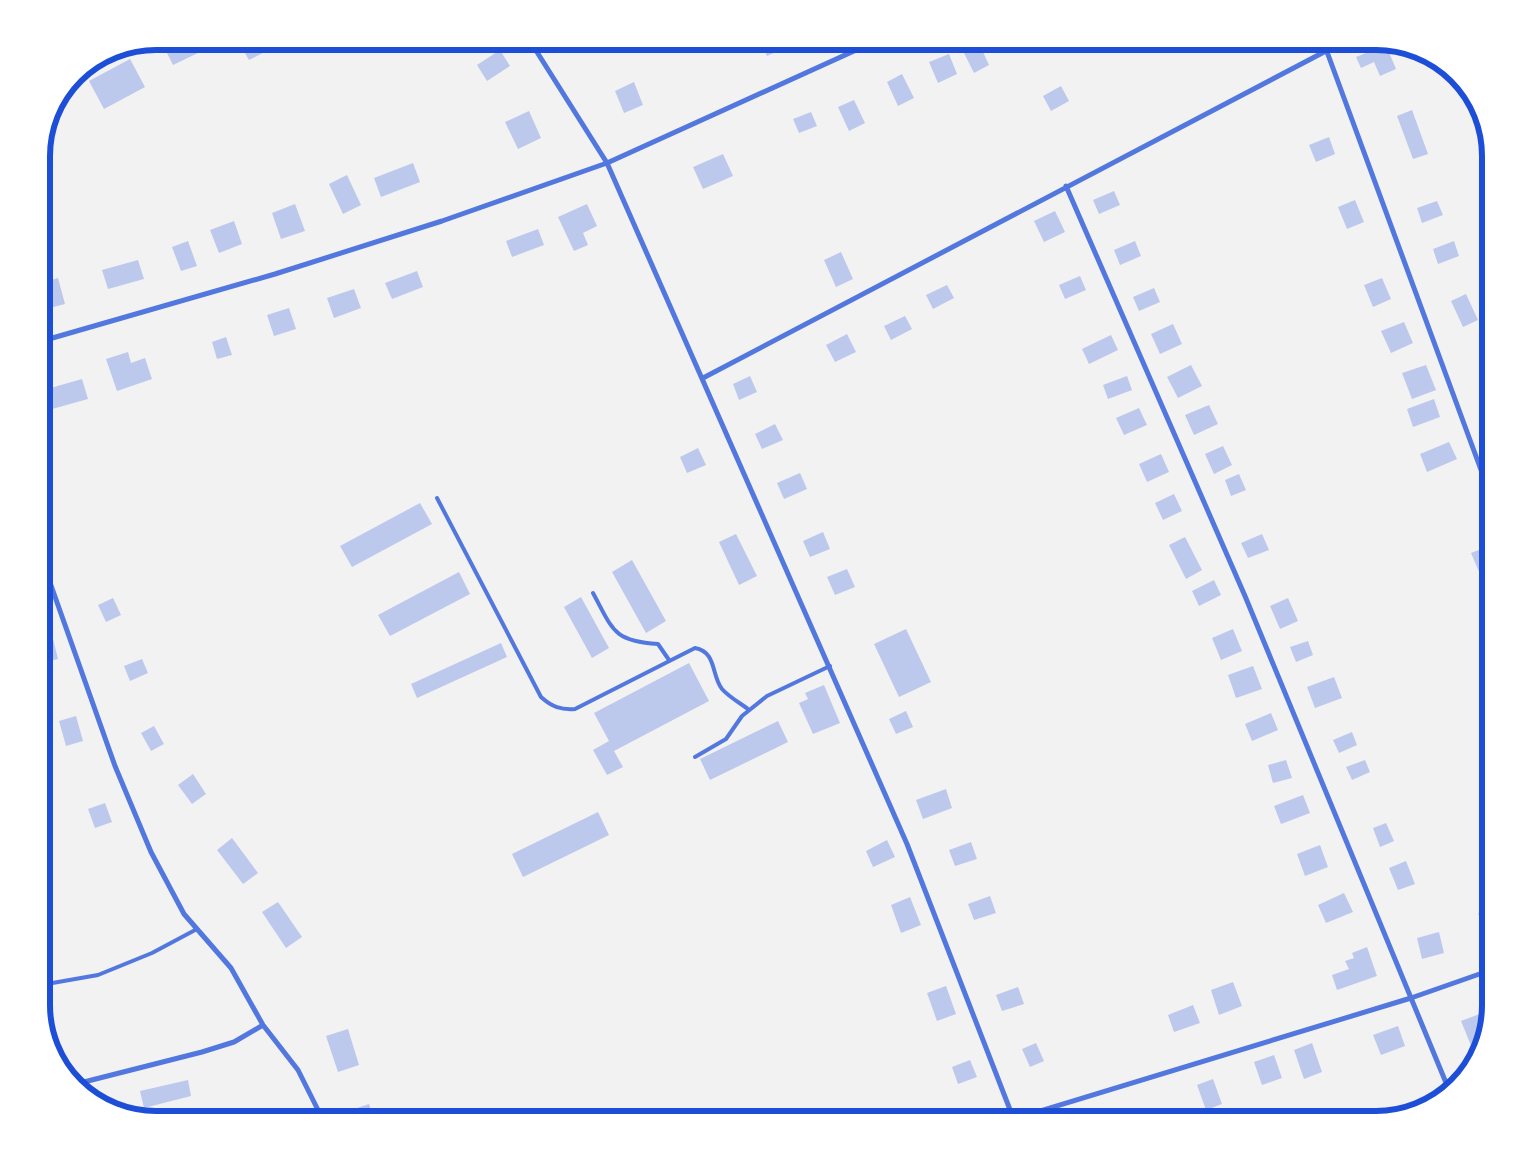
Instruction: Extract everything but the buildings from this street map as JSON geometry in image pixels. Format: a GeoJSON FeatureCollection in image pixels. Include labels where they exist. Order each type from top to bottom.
{"type":"FeatureCollection","features":[{"type":"Feature","properties":{"kind":"street"},"geometry":{"type":"LineString","coordinates":[[536,50],[607,163],[908,844],[1011,1111]]}},
{"type":"Feature","properties":{"kind":"street"},"geometry":{"type":"LineString","coordinates":[[50,339],[285,271],[442,221],[607,163],[856,50]]}},
{"type":"Feature","properties":{"kind":"street"},"geometry":{"type":"LineString","coordinates":[[703,378],[1326,51],[1482,476]]}},
{"type":"Feature","properties":{"kind":"street"},"geometry":{"type":"LineString","coordinates":[[1066,186],[1245,596],[1446,1084]]}},
{"type":"Feature","properties":{"kind":"street"},"geometry":{"type":"LineString","coordinates":[[50,583],[115,766],[151,852],[184,914],[231,968],[263,1024],[298,1070],[318,1111]]}},
{"type":"Feature","properties":{"kind":"street"},"geometry":{"type":"LineString","coordinates":[[1040,1111],[1411,998],[1482,973]]}},
{"type":"Feature","properties":{"kind":"street"},"geometry":{"type":"LineString","coordinates":[[84,1082],[234,1042],[263,1024]]}},
{"type":"Feature","properties":{"kind":"lane"},"geometry":{"type":"LineString","coordinates":[[436,498],[541,697],[550,706],[565,710],[575,709],[695,648],[702,649],[710,657],[722,689],[748,709]]}},
{"type":"Feature","properties":{"kind":"lane"},"geometry":{"type":"LineString","coordinates":[[593,594],[614,630],[622,637],[636,642],[658,644],[669,660]]}},
{"type":"Feature","properties":{"kind":"lane"},"geometry":{"type":"LineString","coordinates":[[695,757],[726,739],[748,709],[766,696],[830,666]]}},
{"type":"Feature","properties":{"kind":"lane"},"geometry":{"type":"LineString","coordinates":[[50,983],[98,974],[152,953],[197,929]]}}]}
